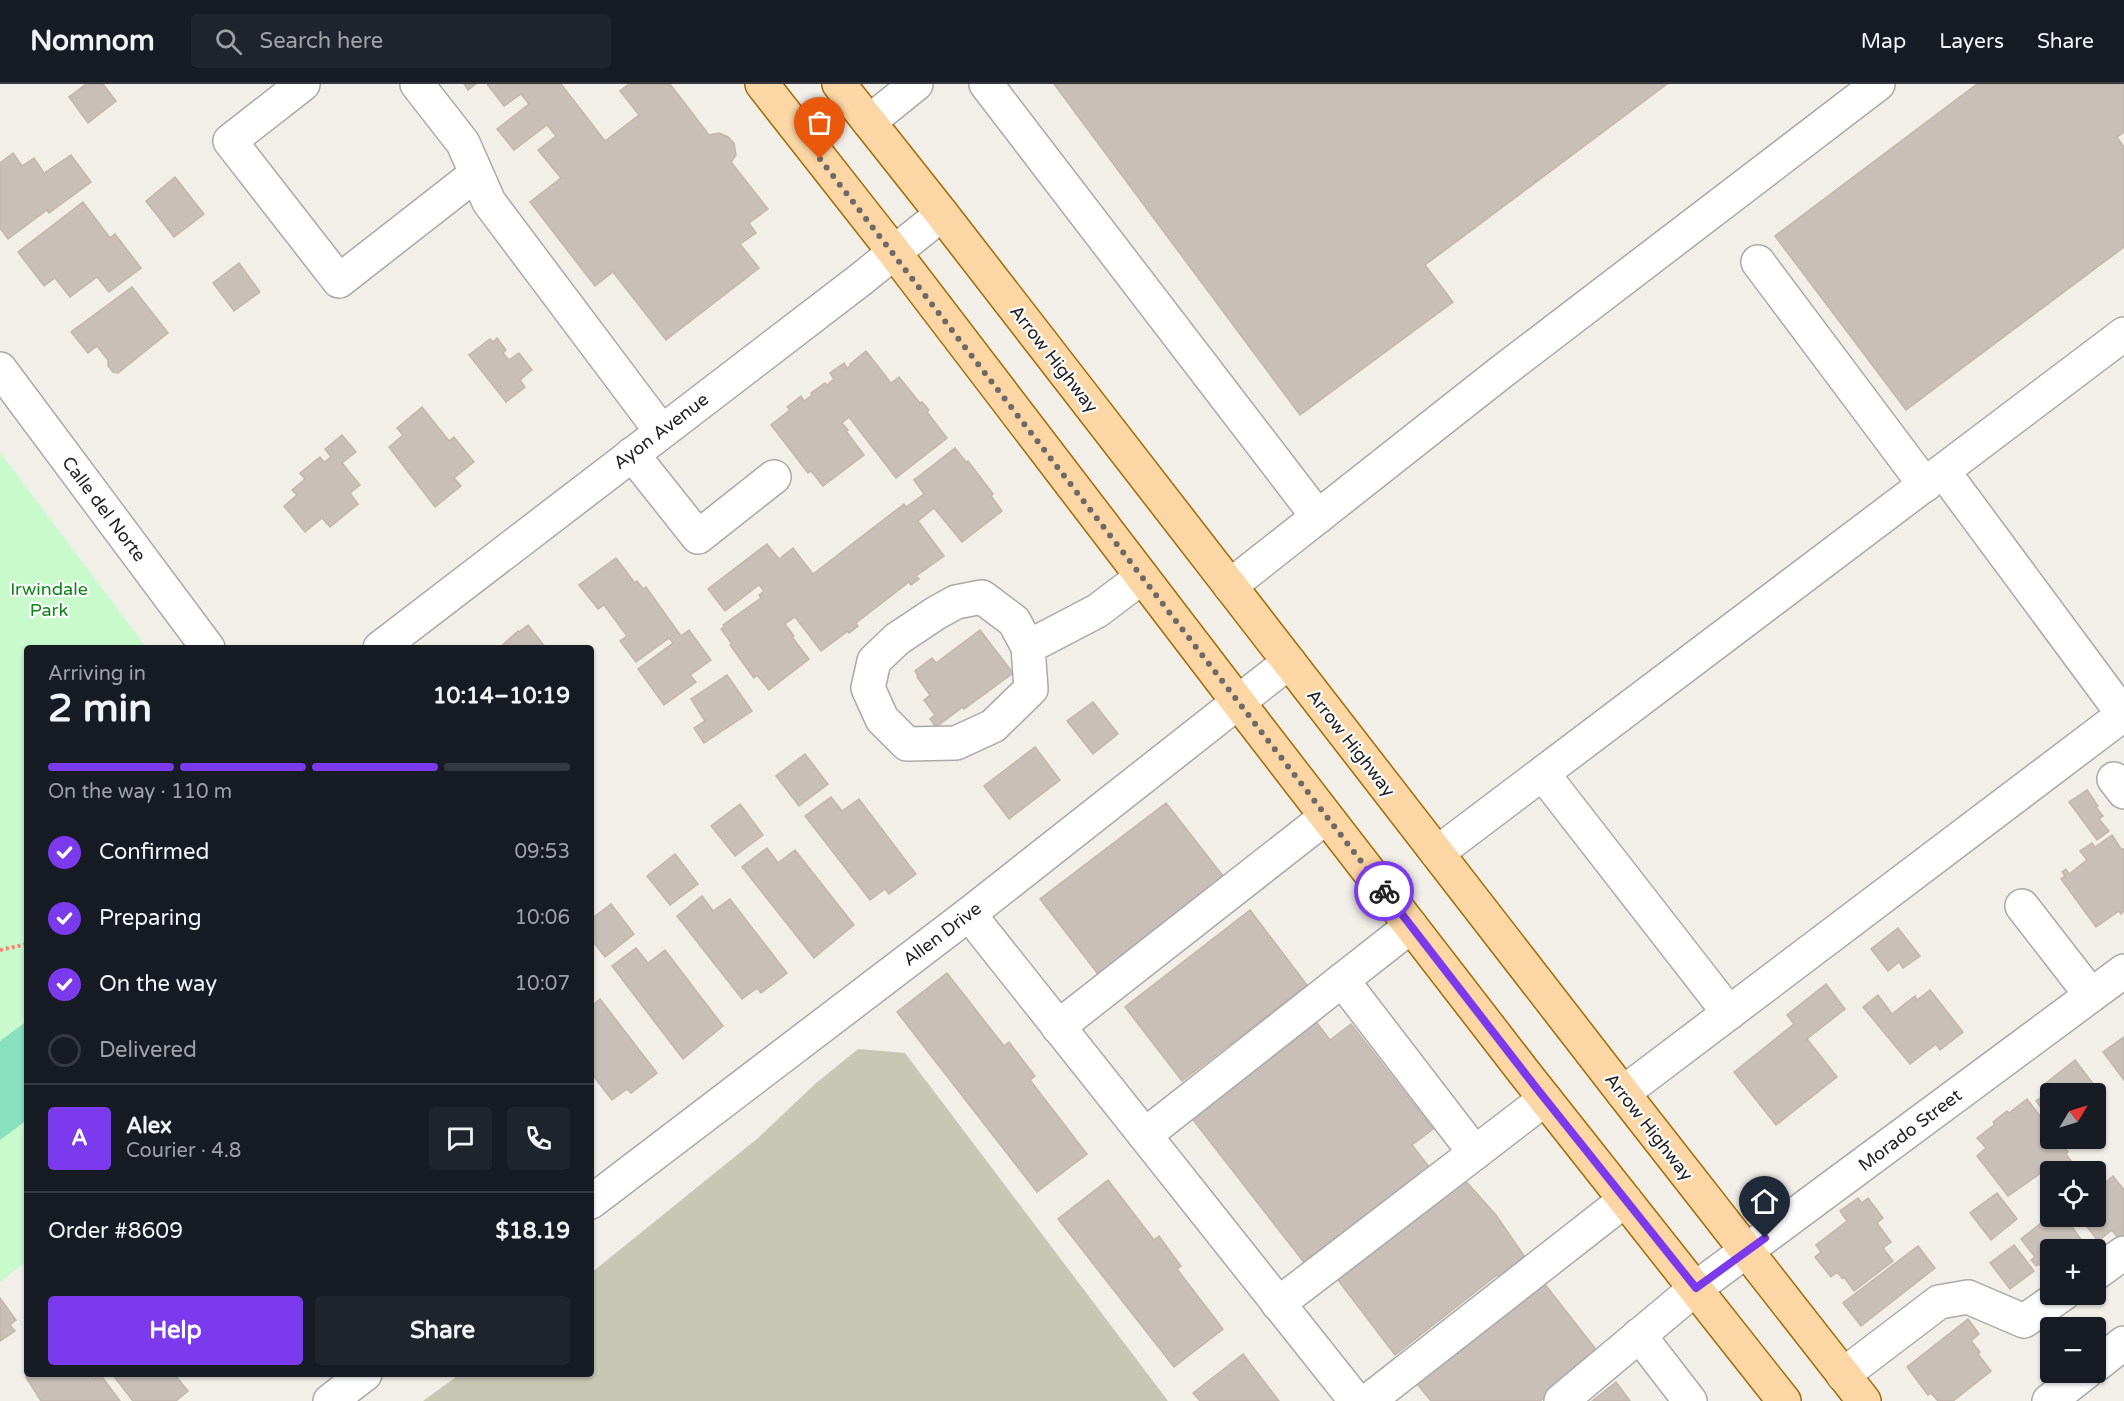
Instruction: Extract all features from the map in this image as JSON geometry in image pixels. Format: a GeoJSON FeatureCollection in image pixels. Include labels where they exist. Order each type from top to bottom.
{"type":"FeatureCollection","features":[{"type":"Feature","properties":{"kind":"main road"},"geometry":{"type":"LineString","coordinates":[[762,84],[894,252],[1326,817],[1784,1401]]}},
{"type":"Feature","properties":{"kind":"main road","name":"Arrow Highway"},"geometry":{"type":"LineString","coordinates":[[839,84],[1864,1401]]}},
{"type":"Feature","properties":{"kind":"street"},"geometry":{"type":"LineString","coordinates":[[303,84],[230,141],[339,281],[476,174]]}},
{"type":"Feature","properties":{"kind":"street"},"geometry":{"type":"LineString","coordinates":[[417,84],[463,143],[489,202],[662,431]]}},
{"type":"Feature","properties":{"kind":"street"},"geometry":{"type":"LineString","coordinates":[[869,122],[916,84]]}},
{"type":"Feature","properties":{"kind":"street"},"geometry":{"type":"LineString","coordinates":[[986,84],[1318,517]]}},
{"type":"Feature","properties":{"kind":"street"},"geometry":{"type":"LineString","coordinates":[[1230,586],[1500,373],[1878,84]]}},
{"type":"Feature","properties":{"kind":"street","name":"Ayon Avenue"},"geometry":{"type":"LineString","coordinates":[[384,645],[942,214]]}},
{"type":"Feature","properties":{"kind":"street"},"geometry":{"type":"LineString","coordinates":[[1623,1094],[2124,714],[1758,262]]}},
{"type":"Feature","properties":{"kind":"street"},"geometry":{"type":"LineString","coordinates":[[1437,853],[2124,334]]}},
{"type":"Feature","properties":{"kind":"street","name":"Calle del Norte"},"geometry":{"type":"LineString","coordinates":[[0,369],[206,645]]}},
{"type":"Feature","properties":{"kind":"street"},"geometry":{"type":"LineString","coordinates":[[632,454],[698,537],[774,477]]}},
{"type":"Feature","properties":{"kind":"street"},"geometry":{"type":"LineString","coordinates":[[1028,647],[1097,611],[1142,577]]}},
{"type":"Feature","properties":{"kind":"street"},"geometry":{"type":"LineString","coordinates":[[982,597],[1014,621],[1028,647],[1031,689],[993,726],[956,743],[907,744],[882,719],[868,688],[874,662],[897,639],[936,613],[956,603],[982,597]]}},
{"type":"Feature","properties":{"kind":"street","name":"Allen Drive"},"geometry":{"type":"LineString","coordinates":[[594,1200],[969,915],[1289,663]]}},
{"type":"Feature","properties":{"kind":"street"},"geometry":{"type":"LineString","coordinates":[[1543,774],[1729,1013]]}},
{"type":"Feature","properties":{"kind":"street"},"geometry":{"type":"LineString","coordinates":[[1058,1027],[1326,817]]}},
{"type":"Feature","properties":{"kind":"street"},"geometry":{"type":"LineString","coordinates":[[2022,906],[2091,995]]}},
{"type":"Feature","properties":{"kind":"street"},"geometry":{"type":"LineString","coordinates":[[969,915],[1356,1401]]}},
{"type":"Feature","properties":{"kind":"street"},"geometry":{"type":"LineString","coordinates":[[1145,1135],[1411,926]]}},
{"type":"Feature","properties":{"kind":"street","name":"Morado Street"},"geometry":{"type":"LineString","coordinates":[[1561,1401],[1696,1288],[2124,971]]}},
{"type":"Feature","properties":{"kind":"street"},"geometry":{"type":"LineString","coordinates":[[1342,980],[1475,1153]]}},
{"type":"Feature","properties":{"kind":"street"},"geometry":{"type":"LineString","coordinates":[[1278,1304],[1545,1099]]}},
{"type":"Feature","properties":{"kind":"street"},"geometry":{"type":"LineString","coordinates":[[1368,1401],[1625,1200]]}},
{"type":"Feature","properties":{"kind":"street"},"geometry":{"type":"LineString","coordinates":[[2106,1265],[2124,1253]]}},
{"type":"Feature","properties":{"kind":"street"},"geometry":{"type":"LineString","coordinates":[[1844,1375],[1939,1302],[1968,1297],[2024,1321],[2047,1305]]}},
{"type":"Feature","properties":{"kind":"street"},"geometry":{"type":"LineString","coordinates":[[1639,1335],[1690,1401]]}},
{"type":"Feature","properties":{"kind":"street"},"geometry":{"type":"LineString","coordinates":[[2106,1357],[2124,1343]]}},
{"type":"Feature","properties":{"kind":"street"},"geometry":{"type":"LineString","coordinates":[[330,1401],[361,1377]]}},
{"type":"Feature","properties":{"kind":"street"},"geometry":{"type":"LineString","coordinates":[[2049,1401],[2072,1383]]}},
{"type":"Feature","properties":{"kind":"path"},"geometry":{"type":"LineString","coordinates":[[0,950],[24,945]]}},
{"type":"Feature","properties":{"kind":"shaded area"},"geometry":{"type":"Polygon","coordinates":[[[858,1049],[905,1053],[1168,1401],[423,1401],[456,1377],[594,1377],[594,1271],[758,1138],[815,1084],[858,1049]]]}},
{"type":"Feature","properties":{"kind":"green space","name":"Irwindale Park"},"geometry":{"type":"Polygon","coordinates":[[[0,452],[145,645],[24,645],[24,1263],[0,1282],[0,452]]]}},
{"type":"Feature","properties":{"kind":"green space"},"geometry":{"type":"Polygon","coordinates":[[[24,1023],[24,1122],[0,1140],[0,1041],[24,1023]]]}},
{"type":"Feature","properties":{"kind":"building"},"geometry":{"type":"Polygon","coordinates":[[[86,84],[103,84],[116,101],[88,123],[69,97],[86,84]]]}},
{"type":"Feature","properties":{"kind":"building"},"geometry":{"type":"Polygon","coordinates":[[[464,84],[476,84],[468,90],[464,84]]]}},
{"type":"Feature","properties":{"kind":"building"},"geometry":{"type":"Polygon","coordinates":[[[487,84],[561,84],[605,141],[639,115],[620,91],[629,84],[670,84],[709,135],[719,133],[734,143],[736,155],[731,162],[768,209],[749,223],[756,233],[740,244],[759,268],[666,340],[613,272],[595,286],[530,202],[561,178],[538,150],[556,136],[547,125],[514,150],[497,129],[529,104],[521,94],[504,106],[487,84]]]}},
{"type":"Feature","properties":{"kind":"building"},"geometry":{"type":"Polygon","coordinates":[[[1054,84],[1667,84],[1425,265],[1453,302],[1300,415],[1054,84]]]}},
{"type":"Feature","properties":{"kind":"building"},"geometry":{"type":"Polygon","coordinates":[[[1977,84],[2124,84],[2124,132],[2117,137],[2124,147],[2124,247],[1906,410],[1775,236],[1977,84]]]}},
{"type":"Feature","properties":{"kind":"building"},"geometry":{"type":"Polygon","coordinates":[[[13,153],[22,166],[34,158],[44,173],[71,155],[91,182],[49,213],[47,210],[8,239],[0,228],[0,163],[13,153]]]}},
{"type":"Feature","properties":{"kind":"building"},"geometry":{"type":"Polygon","coordinates":[[[175,177],[204,214],[174,237],[146,201],[175,177]]]}},
{"type":"Feature","properties":{"kind":"building"},"geometry":{"type":"Polygon","coordinates":[[[83,202],[110,238],[115,234],[141,268],[109,292],[97,277],[70,297],[55,278],[44,286],[18,252],[83,202]]]}},
{"type":"Feature","properties":{"kind":"building"},"geometry":{"type":"Polygon","coordinates":[[[239,263],[260,292],[234,311],[213,283],[239,263]]]}},
{"type":"Feature","properties":{"kind":"building"},"geometry":{"type":"Polygon","coordinates":[[[132,287],[168,333],[118,373],[113,372],[108,366],[108,360],[97,346],[88,353],[71,332],[132,287]]]}},
{"type":"Feature","properties":{"kind":"building"},"geometry":{"type":"Polygon","coordinates":[[[497,338],[506,350],[503,353],[509,360],[519,353],[532,370],[520,380],[525,387],[506,402],[469,355],[490,339],[493,342],[497,338]]]}},
{"type":"Feature","properties":{"kind":"building"},"geometry":{"type":"Polygon","coordinates":[[[866,351],[891,383],[899,377],[920,403],[922,402],[929,410],[927,412],[947,438],[896,478],[849,417],[842,423],[864,455],[823,486],[811,471],[808,473],[771,425],[790,410],[787,407],[801,396],[804,401],[812,395],[811,393],[834,379],[830,373],[844,363],[847,368],[866,351]]]}},
{"type":"Feature","properties":{"kind":"building"},"geometry":{"type":"Polygon","coordinates":[[[422,407],[449,441],[454,437],[474,462],[454,478],[461,486],[435,507],[389,447],[403,435],[397,428],[422,407]]]}},
{"type":"Feature","properties":{"kind":"building"},"geometry":{"type":"Polygon","coordinates":[[[342,435],[356,452],[342,463],[360,485],[350,493],[358,504],[330,527],[322,518],[305,532],[284,506],[297,495],[292,490],[305,479],[300,473],[320,457],[324,462],[331,457],[325,449],[342,435]]]}},
{"type":"Feature","properties":{"kind":"building"},"geometry":{"type":"Polygon","coordinates":[[[955,448],[993,494],[991,496],[1002,511],[962,542],[934,508],[918,521],[944,556],[916,576],[919,579],[911,585],[909,582],[856,623],[858,626],[821,651],[795,617],[785,624],[809,659],[769,690],[757,675],[754,678],[721,629],[723,625],[761,598],[759,595],[764,591],[759,585],[725,611],[708,589],[767,544],[779,559],[793,548],[813,574],[904,504],[906,507],[924,494],[914,480],[955,448]]]}},
{"type":"Feature","properties":{"kind":"building"},"geometry":{"type":"Polygon","coordinates":[[[616,558],[635,583],[637,581],[643,589],[646,587],[681,636],[689,630],[711,660],[690,675],[696,682],[664,705],[638,669],[673,643],[669,638],[636,662],[620,641],[627,636],[604,605],[598,609],[579,585],[616,558]]]}},
{"type":"Feature","properties":{"kind":"building"},"geometry":{"type":"Polygon","coordinates":[[[528,625],[544,645],[502,645],[528,625]]]}},
{"type":"Feature","properties":{"kind":"building"},"geometry":{"type":"Polygon","coordinates":[[[980,630],[1013,673],[936,727],[930,719],[935,715],[924,700],[930,695],[915,671],[932,658],[936,663],[980,630]]]}},
{"type":"Feature","properties":{"kind":"building"},"geometry":{"type":"Polygon","coordinates":[[[727,675],[752,711],[704,743],[694,728],[705,721],[691,699],[727,675]]]}},
{"type":"Feature","properties":{"kind":"building"},"geometry":{"type":"Polygon","coordinates":[[[1093,702],[1118,734],[1093,754],[1067,721],[1093,702]]]}},
{"type":"Feature","properties":{"kind":"building"},"geometry":{"type":"Polygon","coordinates":[[[1035,747],[1060,780],[1009,819],[984,786],[1035,747]]]}},
{"type":"Feature","properties":{"kind":"building"},"geometry":{"type":"Polygon","coordinates":[[[805,754],[828,784],[799,806],[776,776],[805,754]]]}},
{"type":"Feature","properties":{"kind":"building"},"geometry":{"type":"Polygon","coordinates":[[[2087,790],[2103,816],[2099,819],[2109,831],[2097,840],[2069,802],[2087,790]]]}},
{"type":"Feature","properties":{"kind":"building"},"geometry":{"type":"Polygon","coordinates":[[[831,797],[842,811],[859,799],[916,874],[889,894],[885,889],[870,900],[805,816],[831,797]]]}},
{"type":"Feature","properties":{"kind":"building"},"geometry":{"type":"Polygon","coordinates":[[[1166,803],[1224,877],[1098,974],[1040,899],[1166,803]]]}},
{"type":"Feature","properties":{"kind":"building"},"geometry":{"type":"Polygon","coordinates":[[[740,804],[763,835],[735,856],[711,826],[740,804]]]}},
{"type":"Feature","properties":{"kind":"building"},"geometry":{"type":"Polygon","coordinates":[[[2112,835],[2121,849],[2124,849],[2124,911],[2121,914],[2119,911],[2096,927],[2061,879],[2065,876],[2062,872],[2066,869],[2069,874],[2087,860],[2080,851],[2092,843],[2095,847],[2112,835]]]}},
{"type":"Feature","properties":{"kind":"building"},"geometry":{"type":"Polygon","coordinates":[[[767,848],[778,863],[795,850],[854,925],[814,958],[742,867],[767,848]]]}},
{"type":"Feature","properties":{"kind":"building"},"geometry":{"type":"Polygon","coordinates":[[[675,854],[698,884],[670,905],[647,876],[675,854]]]}},
{"type":"Feature","properties":{"kind":"building"},"geometry":{"type":"Polygon","coordinates":[[[702,896],[713,911],[730,899],[787,973],[761,993],[757,988],[742,999],[677,916],[702,896]]]}},
{"type":"Feature","properties":{"kind":"building"},"geometry":{"type":"Polygon","coordinates":[[[611,904],[634,934],[605,957],[594,943],[594,917],[611,904]]]}},
{"type":"Feature","properties":{"kind":"building"},"geometry":{"type":"Polygon","coordinates":[[[1250,910],[1307,985],[1182,1081],[1125,1007],[1250,910]]]}},
{"type":"Feature","properties":{"kind":"building"},"geometry":{"type":"Polygon","coordinates":[[[1898,928],[1920,956],[1903,968],[1899,962],[1888,971],[1871,949],[1898,928]]]}},
{"type":"Feature","properties":{"kind":"building"},"geometry":{"type":"Polygon","coordinates":[[[636,948],[648,963],[665,950],[723,1026],[683,1059],[612,966],[636,948]]]}},
{"type":"Feature","properties":{"kind":"building"},"geometry":{"type":"Polygon","coordinates":[[[947,973],[1004,1046],[1009,1042],[1035,1076],[1030,1080],[1087,1154],[1037,1192],[897,1012],[947,973]]]}},
{"type":"Feature","properties":{"kind":"building"},"geometry":{"type":"Polygon","coordinates":[[[1826,984],[1845,1009],[1807,1039],[1837,1077],[1776,1125],[1734,1072],[1794,1024],[1787,1015],[1826,984]]]}},
{"type":"Feature","properties":{"kind":"building"},"geometry":{"type":"Polygon","coordinates":[[[1930,990],[1963,1032],[1940,1050],[1936,1044],[1910,1064],[1863,1007],[1878,995],[1892,1014],[1915,996],[1917,1000],[1930,990]]]}},
{"type":"Feature","properties":{"kind":"building"},"geometry":{"type":"Polygon","coordinates":[[[600,999],[657,1073],[631,1093],[627,1089],[612,1100],[594,1077],[594,1004],[600,999]]]}},
{"type":"Feature","properties":{"kind":"building"},"geometry":{"type":"Polygon","coordinates":[[[1314,1019],[1330,1040],[1351,1024],[1433,1129],[1412,1145],[1430,1168],[1306,1265],[1190,1116],[1314,1019]]]}},
{"type":"Feature","properties":{"kind":"building"},"geometry":{"type":"Polygon","coordinates":[[[2124,1037],[2124,1080],[2103,1052],[2124,1037]]]}},
{"type":"Feature","properties":{"kind":"building"},"geometry":{"type":"Polygon","coordinates":[[[2075,1060],[2093,1083],[2046,1083],[2075,1060]]]}},
{"type":"Feature","properties":{"kind":"building"},"geometry":{"type":"Polygon","coordinates":[[[2027,1099],[2040,1116],[2040,1149],[2066,1149],[2068,1152],[2066,1154],[2071,1161],[2040,1161],[2040,1174],[2008,1196],[1977,1156],[1986,1148],[1977,1138],[2007,1111],[2009,1113],[2027,1099]]]}},
{"type":"Feature","properties":{"kind":"building"},"geometry":{"type":"Polygon","coordinates":[[[2113,1176],[2124,1190],[2123,1245],[2112,1230],[2101,1239],[2096,1239],[2087,1227],[2106,1227],[2106,1182],[2113,1176]]]}},
{"type":"Feature","properties":{"kind":"building"},"geometry":{"type":"Polygon","coordinates":[[[1463,1178],[1496,1215],[1525,1257],[1499,1277],[1497,1275],[1395,1355],[1337,1279],[1463,1178]]]}},
{"type":"Feature","properties":{"kind":"building"},"geometry":{"type":"Polygon","coordinates":[[[1108,1180],[1154,1240],[1159,1236],[1181,1266],[1177,1269],[1223,1329],[1174,1367],[1058,1219],[1108,1180]]]}},
{"type":"Feature","properties":{"kind":"building"},"geometry":{"type":"Polygon","coordinates":[[[1997,1193],[2017,1219],[1991,1240],[1970,1213],[1997,1193]]]}},
{"type":"Feature","properties":{"kind":"building"},"geometry":{"type":"Polygon","coordinates":[[[1858,1198],[1862,1203],[1868,1198],[1883,1218],[1877,1223],[1891,1242],[1883,1248],[1893,1261],[1854,1291],[1844,1277],[1842,1278],[1837,1272],[1831,1277],[1815,1257],[1821,1252],[1816,1245],[1847,1221],[1840,1211],[1858,1198]]]}},
{"type":"Feature","properties":{"kind":"building"},"geometry":{"type":"Polygon","coordinates":[[[2040,1224],[2040,1227],[2072,1227],[2081,1239],[2040,1239],[2040,1265],[2036,1266],[2031,1260],[2035,1257],[2021,1239],[2040,1224]]]}},
{"type":"Feature","properties":{"kind":"building"},"geometry":{"type":"Polygon","coordinates":[[[2014,1245],[2034,1271],[2010,1289],[1990,1263],[2014,1245]]]}},
{"type":"Feature","properties":{"kind":"building"},"geometry":{"type":"Polygon","coordinates":[[[1918,1246],[1935,1268],[1861,1326],[1843,1303],[1918,1246]]]}},
{"type":"Feature","properties":{"kind":"building"},"geometry":{"type":"Polygon","coordinates":[[[1540,1278],[1602,1357],[1540,1401],[1431,1401],[1414,1380],[1540,1278]]]}},
{"type":"Feature","properties":{"kind":"building"},"geometry":{"type":"Polygon","coordinates":[[[0,1298],[16,1320],[10,1325],[15,1331],[0,1341],[0,1298]]]}},
{"type":"Feature","properties":{"kind":"building"},"geometry":{"type":"Polygon","coordinates":[[[1968,1319],[1979,1334],[1971,1341],[1991,1371],[1953,1401],[1938,1401],[1931,1393],[1928,1395],[1907,1367],[1968,1319]]]}},
{"type":"Feature","properties":{"kind":"building"},"geometry":{"type":"Polygon","coordinates":[[[1243,1354],[1279,1401],[1200,1401],[1193,1393],[1243,1354]]]}},
{"type":"Feature","properties":{"kind":"building"},"geometry":{"type":"Polygon","coordinates":[[[26,1377],[92,1377],[94,1379],[102,1377],[120,1401],[41,1401],[26,1377]]]}},
{"type":"Feature","properties":{"kind":"building"},"geometry":{"type":"Polygon","coordinates":[[[114,1377],[176,1377],[188,1391],[176,1401],[133,1401],[114,1377]]]}},
{"type":"Feature","properties":{"kind":"building"},"geometry":{"type":"Polygon","coordinates":[[[1616,1382],[1630,1401],[1592,1401],[1616,1382]]]}},
{"type":"Feature","properties":{"kind":"way so far"},"geometry":{"type":"LineString","coordinates":[[820,159],[894,252],[1384,891]]}},
{"type":"Feature","properties":{"kind":"route"},"geometry":{"type":"LineString","coordinates":[[1384,891],[1534,1085],[1696,1288],[1765,1238]]}}]}
